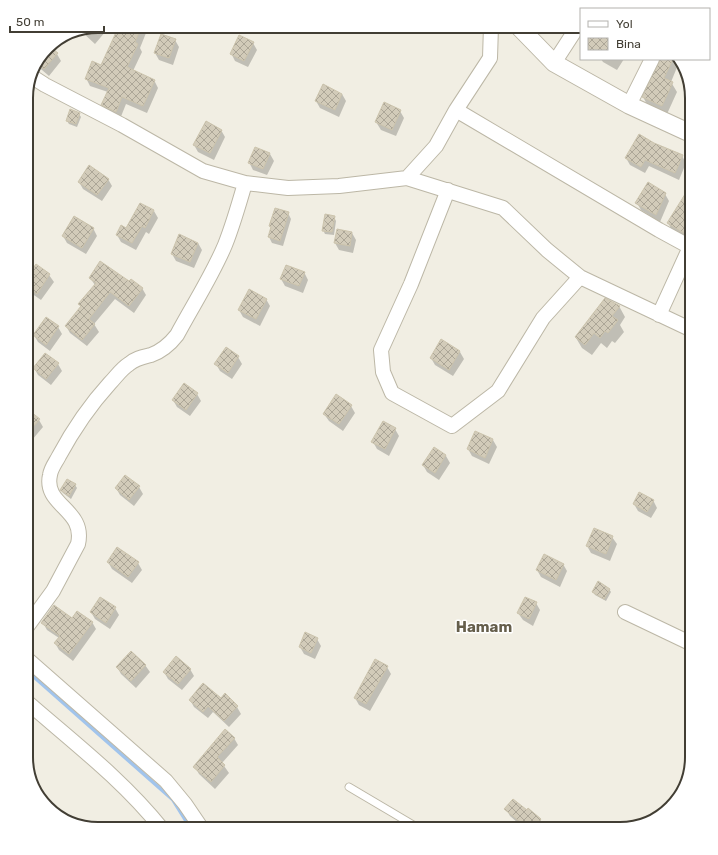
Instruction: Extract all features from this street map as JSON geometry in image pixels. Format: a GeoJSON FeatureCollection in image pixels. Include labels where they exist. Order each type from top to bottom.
{"type":"FeatureCollection","features":[{"type":"Feature","properties":{"kind":"street"},"geometry":{"type":"LineString","coordinates":[[408,178],[436,146],[456,110],[490,58],[492,33]]}},
{"type":"Feature","properties":{"kind":"street"},"geometry":{"type":"LineString","coordinates":[[525,33],[554,63],[629,106],[685,131]]}},
{"type":"Feature","properties":{"kind":"street"},"geometry":{"type":"LineString","coordinates":[[554,63],[573,33]]}},
{"type":"Feature","properties":{"kind":"street"},"geometry":{"type":"LineString","coordinates":[[629,106],[652,60]]}},
{"type":"Feature","properties":{"kind":"street"},"geometry":{"type":"LineString","coordinates":[[36,79],[122,125],[203,171],[245,183],[288,188],[339,186],[408,178],[503,208],[547,250],[580,277],[685,327]]}},
{"type":"Feature","properties":{"kind":"street"},"geometry":{"type":"LineString","coordinates":[[456,110],[685,244]]}},
{"type":"Feature","properties":{"kind":"street"},"geometry":{"type":"LineString","coordinates":[[33,618],[53,591],[78,544],[79,538],[76,521],[57,502],[51,493],[49,482],[52,470],[73,431],[122,369],[137,359],[151,355],[163,349],[177,335],[208,280],[231,231],[245,183]]}},
{"type":"Feature","properties":{"kind":"street"},"geometry":{"type":"LineString","coordinates":[[448,190],[411,284],[381,350],[383,372],[392,393],[452,426],[498,391],[544,318],[580,277]]}},
{"type":"Feature","properties":{"kind":"street"},"geometry":{"type":"LineString","coordinates":[[659,315],[685,260]]}},
{"type":"Feature","properties":{"kind":"street"},"geometry":{"type":"LineString","coordinates":[[625,612],[685,641]]}},
{"type":"Feature","properties":{"kind":"street"},"geometry":{"type":"LineString","coordinates":[[33,664],[160,775],[185,804],[197,822]]}},
{"type":"Feature","properties":{"kind":"street"},"geometry":{"type":"LineString","coordinates":[[33,707],[121,784],[156,822]]}},
{"type":"Feature","properties":{"kind":"lane"},"geometry":{"type":"LineString","coordinates":[[349,787],[408,822]]}},
{"type":"Feature","properties":{"kind":"building"},"geometry":{"type":"Polygon","coordinates":[[[116,33],[139,33],[135,42],[138,44],[127,67],[155,80],[143,106],[122,97],[116,112],[101,105],[109,88],[85,79],[92,61],[101,65],[116,33]]]}},
{"type":"Feature","properties":{"kind":"building"},"geometry":{"type":"Polygon","coordinates":[[[161,34],[176,39],[169,58],[154,53],[161,34]]]}},
{"type":"Feature","properties":{"kind":"building"},"geometry":{"type":"Polygon","coordinates":[[[239,35],[254,42],[244,61],[230,54],[239,35]]]}},
{"type":"Feature","properties":{"kind":"building"},"geometry":{"type":"Polygon","coordinates":[[[54,50],[58,53],[44,69],[41,67],[44,62],[54,50]]]}},
{"type":"Feature","properties":{"kind":"building"},"geometry":{"type":"Polygon","coordinates":[[[660,60],[673,60],[664,78],[673,82],[662,106],[642,97],[660,60]]]}},
{"type":"Feature","properties":{"kind":"building"},"geometry":{"type":"Polygon","coordinates":[[[323,84],[342,94],[335,110],[315,101],[323,84]]]}},
{"type":"Feature","properties":{"kind":"building"},"geometry":{"type":"Polygon","coordinates":[[[384,102],[401,110],[392,130],[375,122],[384,102]]]}},
{"type":"Feature","properties":{"kind":"building"},"geometry":{"type":"Polygon","coordinates":[[[70,109],[80,113],[76,124],[66,121],[70,109]]]}},
{"type":"Feature","properties":{"kind":"building"},"geometry":{"type":"Polygon","coordinates":[[[206,121],[222,130],[210,153],[193,145],[206,121]]]}},
{"type":"Feature","properties":{"kind":"building"},"geometry":{"type":"Polygon","coordinates":[[[639,134],[654,143],[683,155],[675,173],[645,160],[641,167],[625,158],[639,134]]]}},
{"type":"Feature","properties":{"kind":"building"},"geometry":{"type":"Polygon","coordinates":[[[255,147],[270,153],[263,169],[248,163],[255,147]]]}},
{"type":"Feature","properties":{"kind":"building"},"geometry":{"type":"Polygon","coordinates":[[[89,165],[109,179],[97,195],[78,182],[89,165]]]}},
{"type":"Feature","properties":{"kind":"building"},"geometry":{"type":"Polygon","coordinates":[[[648,182],[666,193],[656,215],[635,203],[648,182]]]}},
{"type":"Feature","properties":{"kind":"building"},"geometry":{"type":"Polygon","coordinates":[[[685,194],[685,234],[667,223],[685,194]]]}},
{"type":"Feature","properties":{"kind":"building"},"geometry":{"type":"Polygon","coordinates":[[[140,203],[154,210],[145,228],[142,226],[132,243],[116,235],[121,225],[126,228],[140,203]]]}},
{"type":"Feature","properties":{"kind":"building"},"geometry":{"type":"Polygon","coordinates":[[[275,208],[289,212],[280,241],[268,237],[271,227],[269,226],[275,208]]]}},
{"type":"Feature","properties":{"kind":"building"},"geometry":{"type":"Polygon","coordinates":[[[325,214],[335,216],[332,232],[322,231],[325,214]]]}},
{"type":"Feature","properties":{"kind":"building"},"geometry":{"type":"Polygon","coordinates":[[[74,216],[94,228],[82,248],[62,236],[74,216]]]}},
{"type":"Feature","properties":{"kind":"building"},"geometry":{"type":"Polygon","coordinates":[[[337,229],[352,232],[350,246],[334,243],[337,229]]]}},
{"type":"Feature","properties":{"kind":"building"},"geometry":{"type":"Polygon","coordinates":[[[179,234],[198,243],[190,262],[171,254],[179,234]]]}},
{"type":"Feature","properties":{"kind":"building"},"geometry":{"type":"Polygon","coordinates":[[[100,261],[129,281],[131,279],[143,288],[129,306],[110,292],[89,319],[95,324],[82,340],[65,326],[81,306],[78,304],[96,283],[89,278],[100,261]]]}},
{"type":"Feature","properties":{"kind":"building"},"geometry":{"type":"Polygon","coordinates":[[[36,264],[50,274],[37,294],[33,291],[33,268],[36,264]]]}},
{"type":"Feature","properties":{"kind":"building"},"geometry":{"type":"Polygon","coordinates":[[[286,265],[305,272],[299,286],[280,279],[286,265]]]}},
{"type":"Feature","properties":{"kind":"building"},"geometry":{"type":"Polygon","coordinates":[[[249,289],[267,299],[256,319],[238,310],[249,289]]]}},
{"type":"Feature","properties":{"kind":"building"},"geometry":{"type":"Polygon","coordinates":[[[605,298],[620,306],[612,316],[618,320],[608,333],[605,331],[600,338],[594,333],[585,345],[575,337],[605,298]]]}},
{"type":"Feature","properties":{"kind":"building"},"geometry":{"type":"Polygon","coordinates":[[[46,317],[59,326],[46,345],[33,335],[46,317]]]}},
{"type":"Feature","properties":{"kind":"building"},"geometry":{"type":"Polygon","coordinates":[[[441,339],[460,351],[449,370],[430,358],[441,339]]]}},
{"type":"Feature","properties":{"kind":"building"},"geometry":{"type":"Polygon","coordinates":[[[226,347],[239,356],[228,373],[214,364],[226,347]]]}},
{"type":"Feature","properties":{"kind":"building"},"geometry":{"type":"Polygon","coordinates":[[[45,353],[59,363],[46,379],[33,368],[45,353]]]}},
{"type":"Feature","properties":{"kind":"building"},"geometry":{"type":"Polygon","coordinates":[[[184,383],[198,393],[186,410],[172,400],[184,383]]]}},
{"type":"Feature","properties":{"kind":"building"},"geometry":{"type":"Polygon","coordinates":[[[336,394],[352,405],[339,424],[323,414],[336,394]]]}},
{"type":"Feature","properties":{"kind":"building"},"geometry":{"type":"Polygon","coordinates":[[[33,414],[40,419],[33,427],[33,414]]]}},
{"type":"Feature","properties":{"kind":"building"},"geometry":{"type":"Polygon","coordinates":[[[383,421],[396,428],[385,449],[371,442],[383,421]]]}},
{"type":"Feature","properties":{"kind":"building"},"geometry":{"type":"Polygon","coordinates":[[[475,431],[493,439],[485,458],[467,449],[475,431]]]}},
{"type":"Feature","properties":{"kind":"building"},"geometry":{"type":"Polygon","coordinates":[[[434,447],[446,455],[435,473],[422,465],[434,447]]]}},
{"type":"Feature","properties":{"kind":"building"},"geometry":{"type":"Polygon","coordinates":[[[125,475],[140,486],[129,500],[115,488],[125,475]]]}},
{"type":"Feature","properties":{"kind":"building"},"geometry":{"type":"Polygon","coordinates":[[[67,479],[76,484],[69,496],[60,490],[67,479]]]}},
{"type":"Feature","properties":{"kind":"building"},"geometry":{"type":"Polygon","coordinates":[[[639,492],[654,500],[647,512],[633,504],[639,492]]]}},
{"type":"Feature","properties":{"kind":"building"},"geometry":{"type":"Polygon","coordinates":[[[594,528],[613,536],[606,554],[586,546],[594,528]]]}},
{"type":"Feature","properties":{"kind":"building"},"geometry":{"type":"Polygon","coordinates":[[[117,547],[139,562],[128,577],[107,562],[117,547]]]}},
{"type":"Feature","properties":{"kind":"building"},"geometry":{"type":"Polygon","coordinates":[[[544,554],[564,564],[556,580],[536,570],[544,554]]]}},
{"type":"Feature","properties":{"kind":"building"},"geometry":{"type":"Polygon","coordinates":[[[598,581],[610,589],[604,599],[592,592],[598,581]]]}},
{"type":"Feature","properties":{"kind":"building"},"geometry":{"type":"Polygon","coordinates":[[[100,597],[116,607],[106,623],[90,612],[100,597]]]}},
{"type":"Feature","properties":{"kind":"building"},"geometry":{"type":"Polygon","coordinates":[[[525,597],[537,602],[529,619],[517,613],[525,597]]]}},
{"type":"Feature","properties":{"kind":"building"},"geometry":{"type":"Polygon","coordinates":[[[54,605],[72,618],[77,611],[93,622],[69,654],[54,643],[60,636],[41,623],[54,605]]]}},
{"type":"Feature","properties":{"kind":"building"},"geometry":{"type":"Polygon","coordinates":[[[305,632],[318,638],[311,653],[299,647],[305,632]]]}},
{"type":"Feature","properties":{"kind":"building"},"geometry":{"type":"Polygon","coordinates":[[[131,651],[146,665],[131,681],[116,667],[131,651]]]}},
{"type":"Feature","properties":{"kind":"building"},"geometry":{"type":"Polygon","coordinates":[[[176,656],[191,669],[178,684],[163,672],[176,656]]]}},
{"type":"Feature","properties":{"kind":"building"},"geometry":{"type":"Polygon","coordinates":[[[375,659],[388,666],[366,704],[354,698],[375,659]]]}},
{"type":"Feature","properties":{"kind":"building"},"geometry":{"type":"Polygon","coordinates":[[[203,683],[221,698],[225,693],[238,706],[224,721],[208,706],[203,712],[189,700],[203,683]]]}},
{"type":"Feature","properties":{"kind":"building"},"geometry":{"type":"Polygon","coordinates":[[[225,729],[235,738],[217,757],[225,765],[211,782],[193,767],[225,729]]]}},
{"type":"Feature","properties":{"kind":"building"},"geometry":{"type":"Polygon","coordinates":[[[513,799],[527,810],[528,808],[541,819],[539,822],[520,822],[504,809],[513,799]]]}},
{"type":"Feature","properties":{"kind":"waterway"},"geometry":{"type":"LineString","coordinates":[[33,676],[173,800],[187,822]]}},
{"type":"Feature","properties":{"kind":"district","name":"Hamam"},"geometry":{"type":"Point","coordinates":[484,627]}}]}
